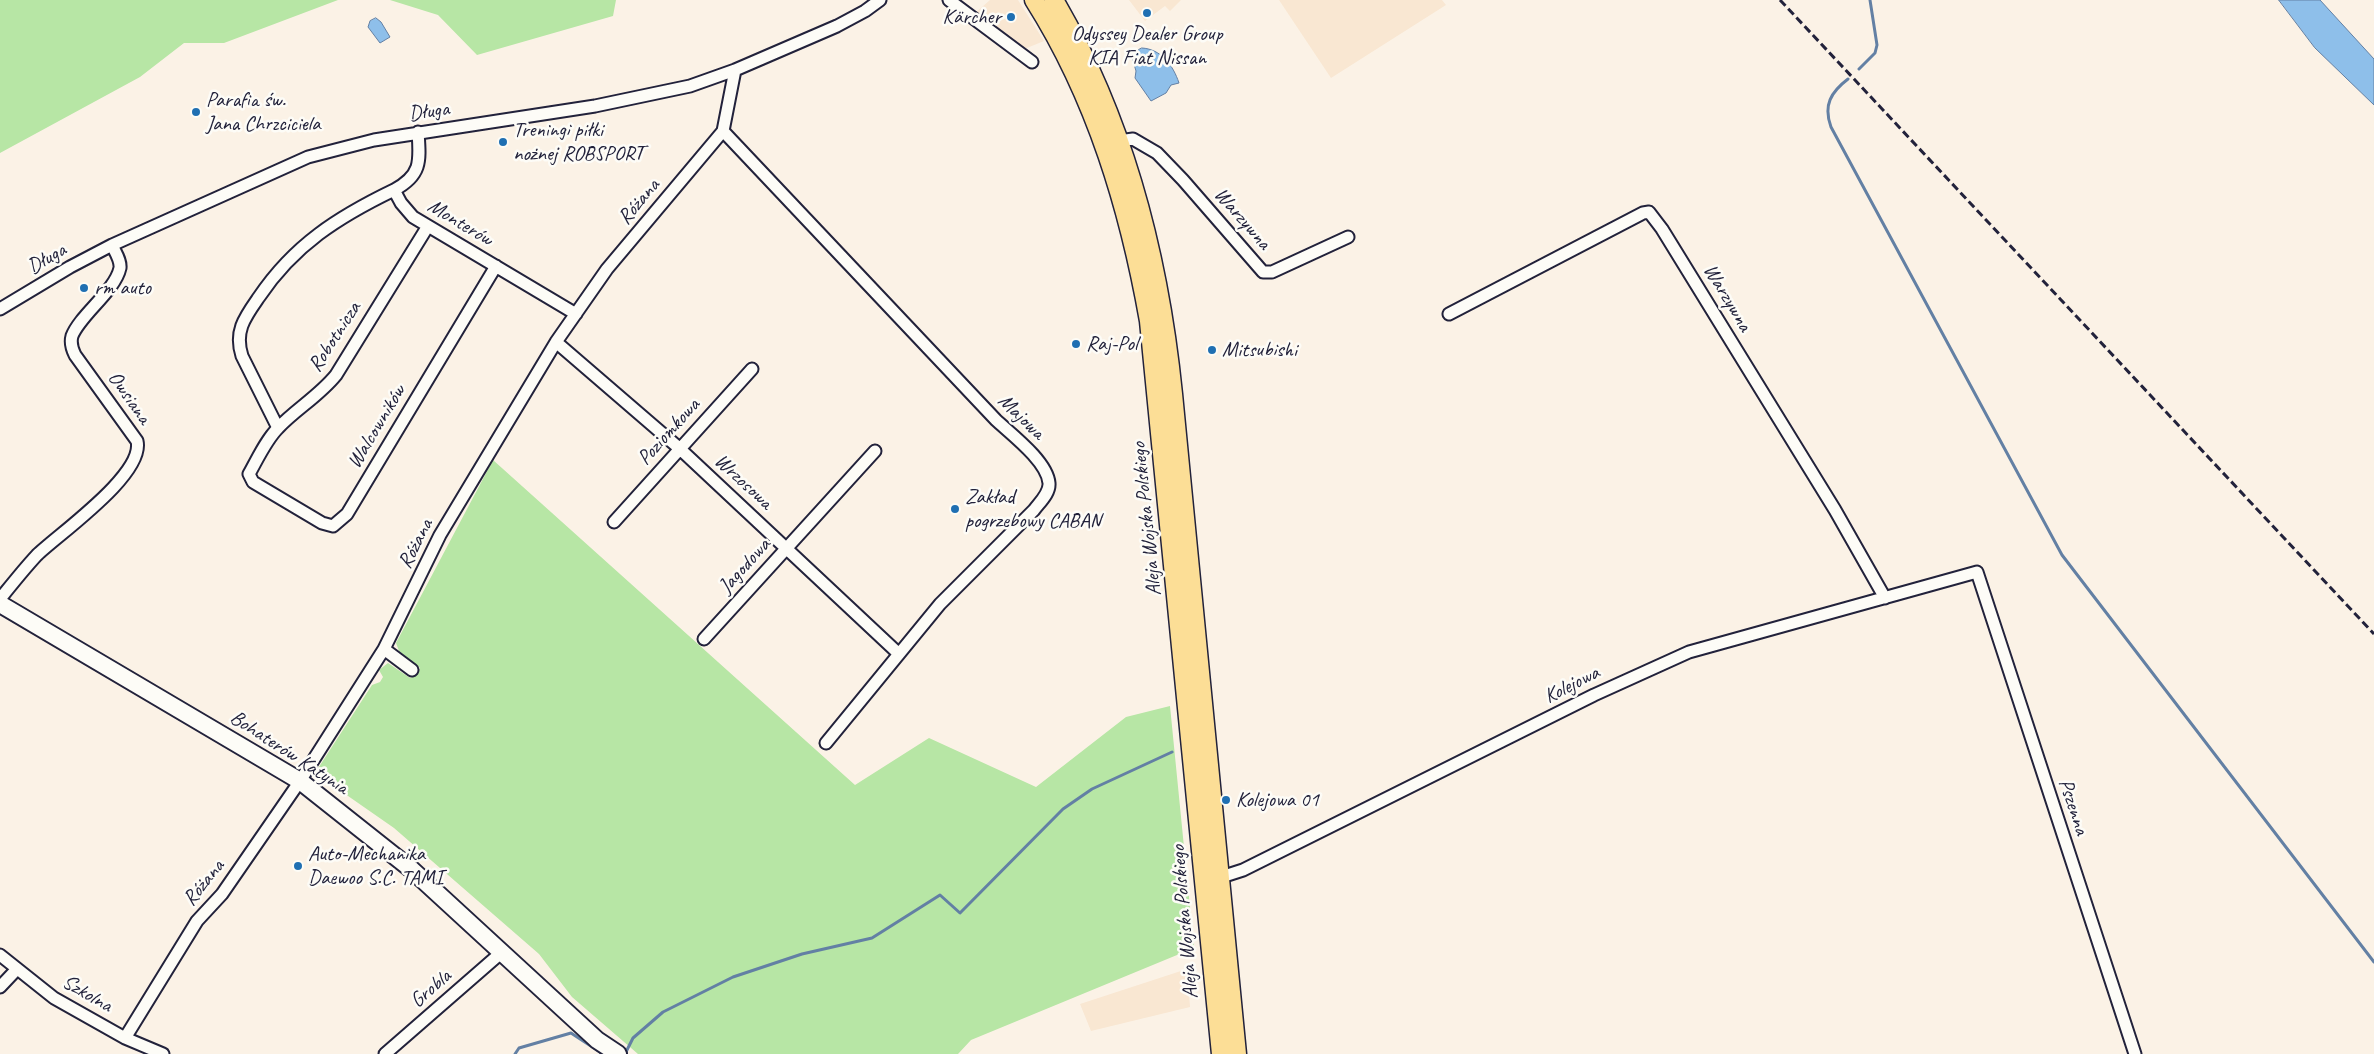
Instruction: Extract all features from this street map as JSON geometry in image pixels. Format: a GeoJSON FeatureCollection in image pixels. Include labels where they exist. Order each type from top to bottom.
{"type":"FeatureCollection","features":[{"type":"Feature","properties":{"kind":"main road","name":"Aleja Wojska Polskiego"},"geometry":{"type":"LineString","coordinates":[[1034,0],[1070,64],[1097,126],[1120,192],[1139,264],[1155,366],[1212,880],[1237,1054]]}},
{"type":"Feature","properties":{"kind":"main road","name":"Aleja Wojska Polskiego"},"geometry":{"type":"LineString","coordinates":[[1054,0],[1085,56],[1120,140],[1146,226],[1161,296],[1168,343],[1212,880],[1221,1054]]}},
{"type":"Feature","properties":{"kind":"street","name":"Długa"},"geometry":{"type":"LineString","coordinates":[[0,309],[70,267],[112,246],[308,157],[366,141],[641,98],[690,86],[735,70],[837,26],[865,11],[880,0]]}},
{"type":"Feature","properties":{"kind":"street"},"geometry":{"type":"LineString","coordinates":[[949,0],[1032,62]]}},
{"type":"Feature","properties":{"kind":"street","name":"Różana"},"geometry":{"type":"LineString","coordinates":[[125,1038],[197,921],[222,894],[300,781],[384,649],[440,535],[556,342],[607,269],[723,131],[735,70]]}},
{"type":"Feature","properties":{"kind":"street","name":"Majowa"},"geometry":{"type":"LineString","coordinates":[[723,131],[996,420],[1038,459],[1049,483],[1046,495],[1034,510],[940,604],[826,743]]}},
{"type":"Feature","properties":{"kind":"street","name":"Monterów"},"geometry":{"type":"LineString","coordinates":[[418,132],[420,155],[417,169],[412,177],[394,190],[406,211],[576,314]]}},
{"type":"Feature","properties":{"kind":"street","name":"Warzywna"},"geometry":{"type":"LineString","coordinates":[[1120,140],[1133,139],[1156,153],[1183,180],[1262,272],[1272,272],[1348,237]]}},
{"type":"Feature","properties":{"kind":"street"},"geometry":{"type":"LineString","coordinates":[[278,428],[242,356],[238,344],[240,326],[272,278],[302,246],[344,217],[394,190]]}},
{"type":"Feature","properties":{"kind":"street","name":"Warzywna"},"geometry":{"type":"LineString","coordinates":[[1449,314],[1643,213],[1649,212],[1662,229],[1835,510],[1885,598]]}},
{"type":"Feature","properties":{"kind":"street","name":"Robotnicza"},"geometry":{"type":"LineString","coordinates":[[253,482],[249,474],[278,428],[322,391],[336,375],[428,226]]}},
{"type":"Feature","properties":{"kind":"street","name":"Owsiana"},"geometry":{"type":"LineString","coordinates":[[0,599],[37,556],[99,502],[119,481],[137,456],[137,441],[75,355],[71,345],[72,335],[98,302],[120,267],[120,260],[112,246]]}},
{"type":"Feature","properties":{"kind":"street","name":"Walcowników"},"geometry":{"type":"LineString","coordinates":[[253,482],[322,523],[333,526],[340,521],[347,514],[496,266]]}},
{"type":"Feature","properties":{"kind":"street","name":"Wrzosowa"},"geometry":{"type":"LineString","coordinates":[[556,342],[680,448],[899,654]]}},
{"type":"Feature","properties":{"kind":"street","name":"Poziomkowa"},"geometry":{"type":"LineString","coordinates":[[614,522],[752,368]]}},
{"type":"Feature","properties":{"kind":"street","name":"Jagodowa"},"geometry":{"type":"LineString","coordinates":[[704,640],[875,451]]}},
{"type":"Feature","properties":{"kind":"street","name":"Kolejowa"},"geometry":{"type":"LineString","coordinates":[[1212,880],[1243,870],[1594,695],[1672,659],[1738,637],[1977,572]]}},
{"type":"Feature","properties":{"kind":"street","name":"Pszenna"},"geometry":{"type":"LineString","coordinates":[[1977,572],[2135,1054]]}},
{"type":"Feature","properties":{"kind":"street","name":"Bohaterów Katynia"},"geometry":{"type":"LineString","coordinates":[[0,604],[300,781],[411,869],[598,1040],[618,1054]]}},
{"type":"Feature","properties":{"kind":"street"},"geometry":{"type":"LineString","coordinates":[[384,649],[412,670]]}},
{"type":"Feature","properties":{"kind":"street","name":"Grobla"},"geometry":{"type":"LineString","coordinates":[[385,1054],[502,952]]}},
{"type":"Feature","properties":{"kind":"street","name":"Szkolna"},"geometry":{"type":"LineString","coordinates":[[0,955],[54,998],[125,1038],[163,1054]]}},
{"type":"Feature","properties":{"kind":"street"},"geometry":{"type":"LineString","coordinates":[[0,987],[17,969]]}},
{"type":"Feature","properties":{"kind":"shaded area"},"geometry":{"type":"Polygon","coordinates":[[[990,0],[1018,0],[1044,41],[1022,50],[974,14],[990,0]]]}},
{"type":"Feature","properties":{"kind":"shaded area","name":"Odyssey Dealer Group KIA Fiat Nissan"},"geometry":{"type":"Polygon","coordinates":[[[1129,0],[1181,0],[1170,11],[1165,6],[1145,21],[1129,0]]]}},
{"type":"Feature","properties":{"kind":"shaded area"},"geometry":{"type":"Polygon","coordinates":[[[1279,0],[1442,0],[1446,5],[1331,78],[1279,0]]]}},
{"type":"Feature","properties":{"kind":"shaded area"},"geometry":{"type":"Polygon","coordinates":[[[1187,969],[1190,1007],[1091,1031],[1080,1004],[1187,969]]]}},
{"type":"Feature","properties":{"kind":"green space"},"geometry":{"type":"Polygon","coordinates":[[[0,0],[338,0],[224,43],[184,43],[140,77],[0,153],[0,0]]]}},
{"type":"Feature","properties":{"kind":"green space"},"geometry":{"type":"Polygon","coordinates":[[[390,0],[616,0],[613,16],[477,55],[438,15],[390,0]]]}},
{"type":"Feature","properties":{"kind":"green space"},"geometry":{"type":"Polygon","coordinates":[[[493,460],[855,785],[929,738],[1036,787],[1126,717],[1170,706],[1194,948],[971,1040],[958,1054],[638,1054],[572,997],[539,954],[394,828],[315,773],[372,685],[380,682],[383,677],[379,670],[388,663],[410,678],[417,675],[420,668],[399,651],[396,643],[493,460]]]}},
{"type":"Feature","properties":{"kind":"water"},"geometry":{"type":"Polygon","coordinates":[[[2279,0],[2320,0],[2374,59],[2374,105],[2315,48],[2279,0]]]}},
{"type":"Feature","properties":{"kind":"water"},"geometry":{"type":"Polygon","coordinates":[[[376,18],[381,22],[390,37],[380,43],[368,27],[370,21],[376,18]]]}},
{"type":"Feature","properties":{"kind":"water"},"geometry":{"type":"Polygon","coordinates":[[[1142,48],[1155,51],[1165,59],[1170,64],[1179,83],[1171,85],[1166,93],[1151,101],[1135,78],[1136,71],[1131,54],[1142,48]]]}},
{"type":"Feature","properties":{"kind":"waterway"},"geometry":{"type":"LineString","coordinates":[[1859,69],[1875,53],[1877,45],[1870,0]]}},
{"type":"Feature","properties":{"kind":"waterway"},"geometry":{"type":"LineString","coordinates":[[1848,79],[1837,89],[1830,100],[1828,112],[1831,127],[2062,555],[2374,962]]}},
{"type":"Feature","properties":{"kind":"waterway"},"geometry":{"type":"LineString","coordinates":[[625,1054],[633,1038],[663,1012],[733,977],[802,954],[872,938],[940,895],[960,913],[1063,809],[1092,789],[1172,752]]}},
{"type":"Feature","properties":{"kind":"waterway"},"geometry":{"type":"LineString","coordinates":[[515,1054],[519,1048],[571,1033],[603,1054]]}},
{"type":"Feature","properties":{"kind":"railway"},"geometry":{"type":"LineString","coordinates":[[1780,0],[2374,634]]}},
{"type":"Feature","properties":{"kind":"place","name":"Odyssey Dealer Group KIA Fiat Nissan"},"geometry":{"type":"Point","coordinates":[1147,13]}},
{"type":"Feature","properties":{"kind":"place","name":"Kärcher"},"geometry":{"type":"Point","coordinates":[1011,17]}},
{"type":"Feature","properties":{"kind":"place","name":"Parafia św. Jana Chrzciciela"},"geometry":{"type":"Point","coordinates":[196,112]}},
{"type":"Feature","properties":{"kind":"place","name":"Treningi piłki nożnej ROBSPORT"},"geometry":{"type":"Point","coordinates":[503,142]}},
{"type":"Feature","properties":{"kind":"place","name":"rm auto"},"geometry":{"type":"Point","coordinates":[84,288]}},
{"type":"Feature","properties":{"kind":"place","name":"Raj-Pol"},"geometry":{"type":"Point","coordinates":[1076,344]}},
{"type":"Feature","properties":{"kind":"place","name":"Mitsubishi"},"geometry":{"type":"Point","coordinates":[1212,350]}},
{"type":"Feature","properties":{"kind":"place","name":"Zakład pogrzebowy CABAN"},"geometry":{"type":"Point","coordinates":[955,509]}},
{"type":"Feature","properties":{"kind":"place","name":"Kolejowa 01"},"geometry":{"type":"Point","coordinates":[1226,800]}},
{"type":"Feature","properties":{"kind":"place","name":"Auto-Mechanika Daewoo S.C. TAMI"},"geometry":{"type":"Point","coordinates":[298,866]}}]}
